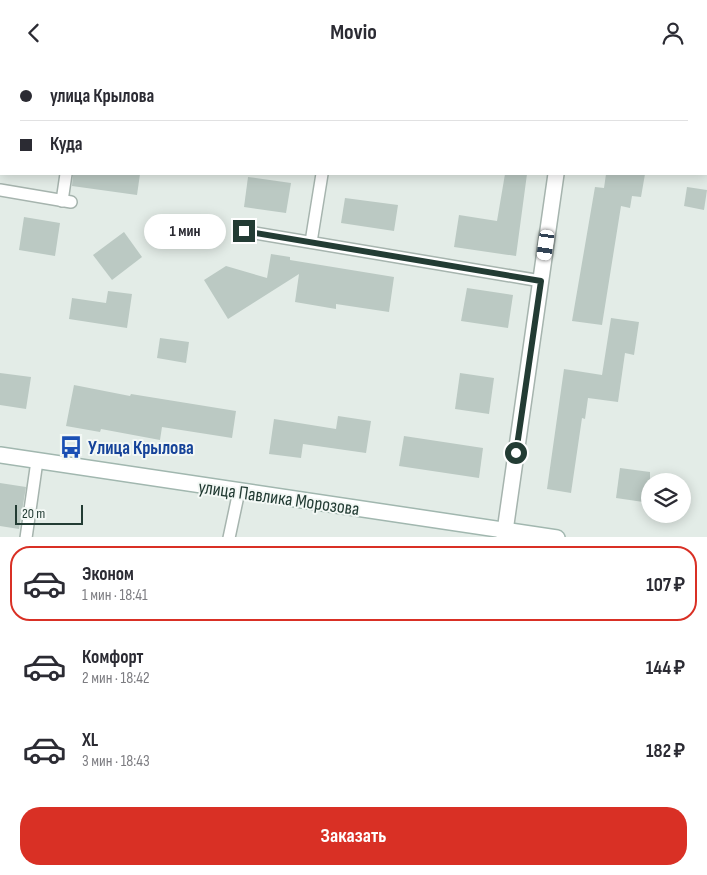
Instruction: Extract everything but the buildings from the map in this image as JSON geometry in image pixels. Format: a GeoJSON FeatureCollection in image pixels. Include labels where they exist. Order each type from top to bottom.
{"type":"FeatureCollection","features":[{"type":"Feature","properties":{"kind":"street"},"geometry":{"type":"LineString","coordinates":[[505,534],[556,175]]}},
{"type":"Feature","properties":{"kind":"street","name":"улица Павлика Морозова"},"geometry":{"type":"LineString","coordinates":[[0,455],[505,534],[558,537]]}},
{"type":"Feature","properties":{"kind":"lane"},"geometry":{"type":"LineString","coordinates":[[0,190],[66,201],[66,175]]}},
{"type":"Feature","properties":{"kind":"lane"},"geometry":{"type":"LineString","coordinates":[[311,242],[322,175]]}},
{"type":"Feature","properties":{"kind":"lane"},"geometry":{"type":"LineString","coordinates":[[244,231],[541,281]]}},
{"type":"Feature","properties":{"kind":"lane"},"geometry":{"type":"LineString","coordinates":[[26,537],[37,461]]}},
{"type":"Feature","properties":{"kind":"lane"},"geometry":{"type":"LineString","coordinates":[[229,537],[239,491]]}},
{"type":"Feature","properties":{"kind":"place","name":"Улица Крылова"},"geometry":{"type":"Point","coordinates":[71,447]}},
{"type":"Feature","properties":{"kind":"route"},"geometry":{"type":"LineString","coordinates":[[244,231],[541,281],[516,453]]}}]}
